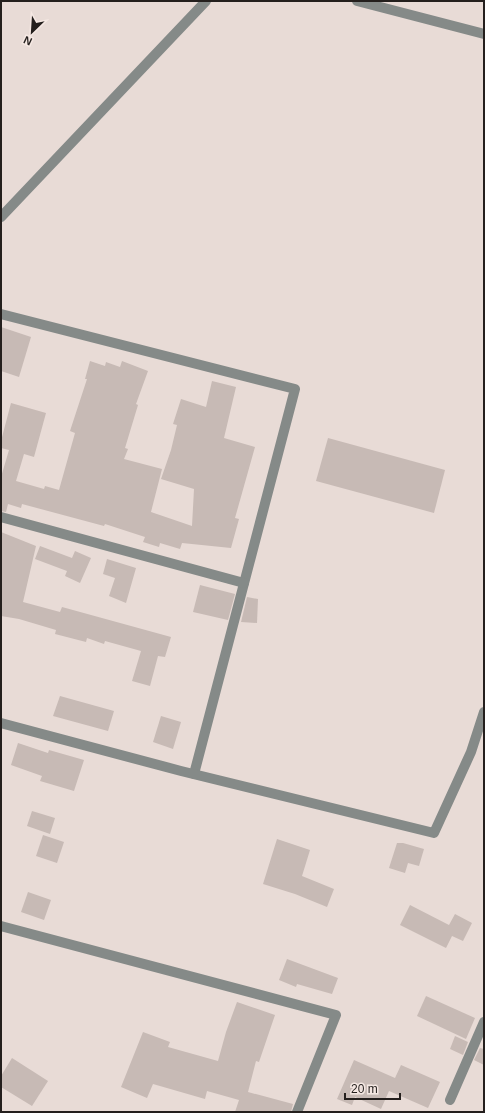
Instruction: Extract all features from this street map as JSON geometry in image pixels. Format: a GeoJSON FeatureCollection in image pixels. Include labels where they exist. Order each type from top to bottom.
{"type":"FeatureCollection","features":[{"type":"Feature","properties":{"kind":"street"},"geometry":{"type":"LineString","coordinates":[[1,217],[206,1]]}},
{"type":"Feature","properties":{"kind":"street"},"geometry":{"type":"LineString","coordinates":[[357,1],[484,34]]}},
{"type":"Feature","properties":{"kind":"street"},"geometry":{"type":"LineString","coordinates":[[1,314],[295,389],[194,774]]}},
{"type":"Feature","properties":{"kind":"street"},"geometry":{"type":"LineString","coordinates":[[1,517],[244,583]]}},
{"type":"Feature","properties":{"kind":"street"},"geometry":{"type":"LineString","coordinates":[[1,723],[194,774],[434,833],[470,752],[484,712]]}},
{"type":"Feature","properties":{"kind":"street"},"geometry":{"type":"LineString","coordinates":[[1,926],[336,1015],[297,1112]]}},
{"type":"Feature","properties":{"kind":"street"},"geometry":{"type":"LineString","coordinates":[[450,1100],[484,1022]]}},
{"type":"Feature","properties":{"kind":"building"},"geometry":{"type":"Polygon","coordinates":[[[1,327],[31,337],[19,377],[1,371],[1,327]]]}},
{"type":"Feature","properties":{"kind":"building"},"geometry":{"type":"Polygon","coordinates":[[[90,361],[105,366],[106,362],[120,367],[122,361],[148,371],[136,404],[138,405],[125,448],[128,449],[124,459],[162,469],[151,512],[192,526],[194,489],[161,479],[171,450],[177,425],[173,424],[181,399],[206,407],[212,381],[236,387],[224,438],[255,447],[235,518],[239,519],[231,548],[182,543],[180,549],[160,543],[159,547],[143,542],[145,537],[105,524],[104,526],[22,504],[21,508],[8,504],[6,512],[1,511],[1,477],[9,450],[1,448],[1,441],[11,403],[46,413],[34,457],[24,454],[16,481],[44,489],[45,486],[59,490],[75,433],[70,431],[87,379],[85,379],[90,361]]]}},
{"type":"Feature","properties":{"kind":"building"},"geometry":{"type":"Polygon","coordinates":[[[328,438],[445,470],[434,513],[316,481],[328,438]]]}},
{"type":"Feature","properties":{"kind":"building"},"geometry":{"type":"Polygon","coordinates":[[[1,532],[36,546],[23,602],[60,612],[62,607],[171,637],[165,657],[158,656],[150,686],[132,681],[141,651],[105,641],[104,644],[87,638],[86,642],[55,634],[56,630],[19,619],[1,616],[1,532]]]}},
{"type":"Feature","properties":{"kind":"building"},"geometry":{"type":"Polygon","coordinates":[[[40,546],[72,558],[75,551],[91,558],[80,583],[65,576],[67,571],[35,559],[40,546]]]}},
{"type":"Feature","properties":{"kind":"building"},"geometry":{"type":"Polygon","coordinates":[[[107,559],[136,568],[126,603],[109,596],[115,578],[103,574],[107,559]]]}},
{"type":"Feature","properties":{"kind":"building"},"geometry":{"type":"Polygon","coordinates":[[[200,585],[235,594],[228,620],[193,612],[200,585]]]}},
{"type":"Feature","properties":{"kind":"building"},"geometry":{"type":"Polygon","coordinates":[[[247,597],[258,599],[257,623],[241,622],[247,597]]]}},
{"type":"Feature","properties":{"kind":"building"},"geometry":{"type":"Polygon","coordinates":[[[60,696],[114,711],[108,731],[53,716],[60,696]]]}},
{"type":"Feature","properties":{"kind":"building"},"geometry":{"type":"Polygon","coordinates":[[[161,716],[181,722],[173,749],[153,742],[161,716]]]}},
{"type":"Feature","properties":{"kind":"building"},"geometry":{"type":"Polygon","coordinates":[[[18,743],[48,753],[49,750],[84,760],[74,791],[40,781],[42,776],[11,765],[18,743]]]}},
{"type":"Feature","properties":{"kind":"building"},"geometry":{"type":"Polygon","coordinates":[[[32,811],[55,818],[50,834],[27,826],[32,811]]]}},
{"type":"Feature","properties":{"kind":"building"},"geometry":{"type":"Polygon","coordinates":[[[43,835],[64,842],[57,863],[36,856],[43,835]]]}},
{"type":"Feature","properties":{"kind":"building"},"geometry":{"type":"Polygon","coordinates":[[[277,839],[310,850],[302,876],[334,889],[327,907],[295,894],[263,884],[277,839]]]}},
{"type":"Feature","properties":{"kind":"building"},"geometry":{"type":"Polygon","coordinates":[[[397,843],[403,843],[424,849],[419,866],[408,863],[405,873],[389,868],[397,843]]]}},
{"type":"Feature","properties":{"kind":"building"},"geometry":{"type":"Polygon","coordinates":[[[28,892],[51,900],[44,920],[21,912],[28,892]]]}},
{"type":"Feature","properties":{"kind":"building"},"geometry":{"type":"Polygon","coordinates":[[[410,905],[449,925],[455,914],[472,923],[463,941],[452,936],[446,948],[400,925],[410,905]]]}},
{"type":"Feature","properties":{"kind":"building"},"geometry":{"type":"Polygon","coordinates":[[[287,959],[338,978],[332,994],[297,984],[296,987],[279,980],[287,959]]]}},
{"type":"Feature","properties":{"kind":"building"},"geometry":{"type":"Polygon","coordinates":[[[426,996],[475,1018],[466,1039],[417,1016],[426,996]]]}},
{"type":"Feature","properties":{"kind":"building"},"geometry":{"type":"Polygon","coordinates":[[[237,1002],[275,1015],[259,1062],[256,1061],[248,1092],[293,1104],[291,1112],[235,1112],[239,1100],[207,1091],[205,1099],[153,1084],[147,1098],[121,1087],[143,1032],[170,1042],[168,1047],[218,1061],[226,1032],[237,1002]]]}},
{"type":"Feature","properties":{"kind":"building"},"geometry":{"type":"Polygon","coordinates":[[[455,1036],[468,1042],[463,1055],[450,1049],[455,1036]]]}},
{"type":"Feature","properties":{"kind":"building"},"geometry":{"type":"Polygon","coordinates":[[[480,1048],[484,1049],[484,1065],[474,1060],[480,1048]]]}},
{"type":"Feature","properties":{"kind":"building"},"geometry":{"type":"Polygon","coordinates":[[[12,1058],[48,1081],[32,1106],[1,1087],[1,1076],[12,1058]]]}},
{"type":"Feature","properties":{"kind":"building"},"geometry":{"type":"Polygon","coordinates":[[[354,1060],[395,1078],[401,1065],[440,1082],[428,1108],[389,1091],[381,1109],[355,1097],[352,1105],[337,1099],[354,1060]]]}}]}
